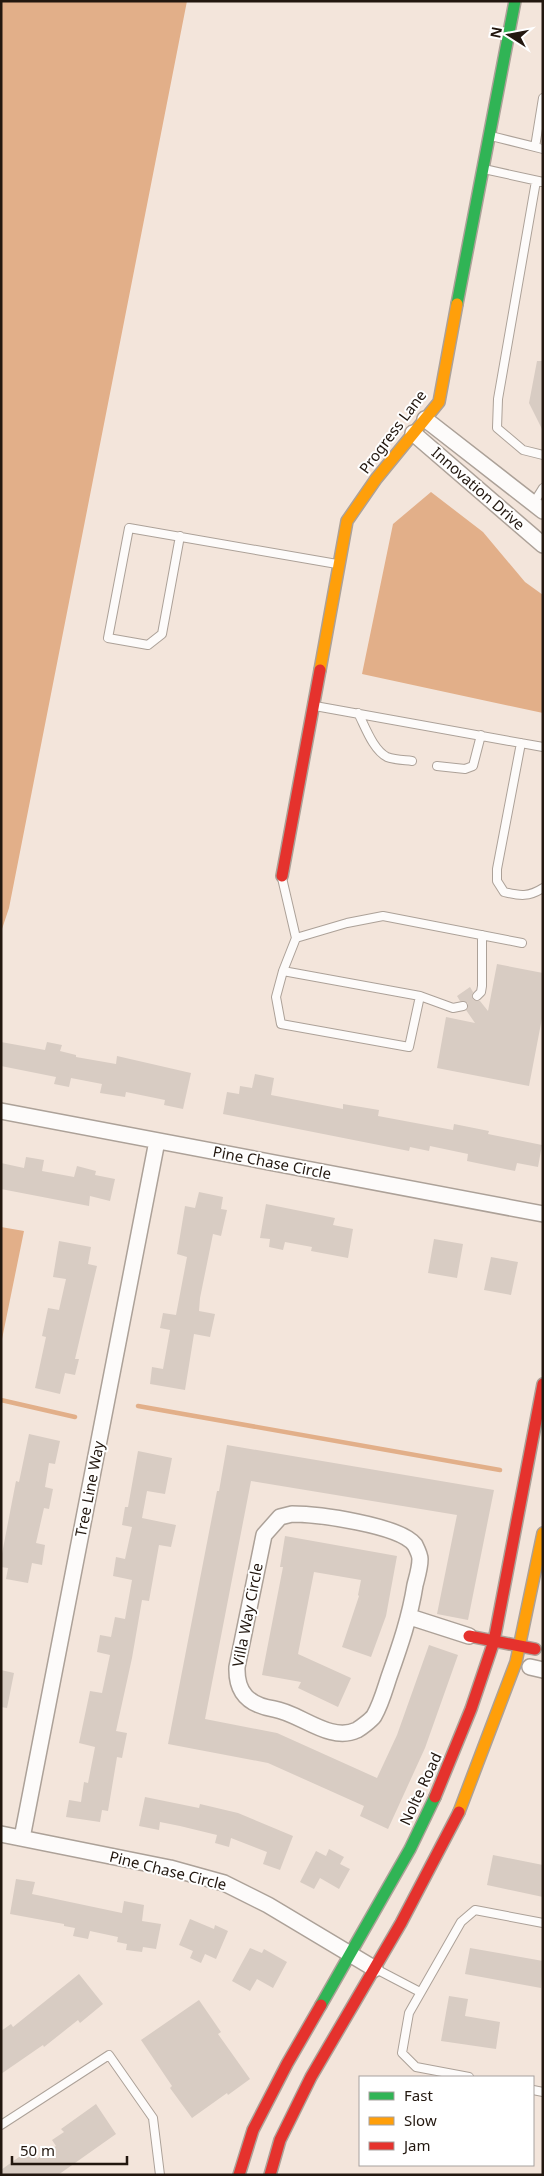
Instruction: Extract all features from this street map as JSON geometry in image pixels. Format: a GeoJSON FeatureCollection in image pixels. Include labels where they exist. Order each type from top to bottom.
{"type":"FeatureCollection","features":[{"type":"Feature","properties":{"kind":"street","name":"Progress Lane"},"geometry":{"type":"LineString","coordinates":[[282,876],[347,521],[376,479],[439,402],[515,1]]}},
{"type":"Feature","properties":{"kind":"street","name":"Innovation Drive"},"geometry":{"type":"LineString","coordinates":[[425,419],[538,507]]}},
{"type":"Feature","properties":{"kind":"street","name":"Innovation Drive"},"geometry":{"type":"LineString","coordinates":[[413,433],[543,545]]}},
{"type":"Feature","properties":{"kind":"street","name":"Pine Chase Circle"},"geometry":{"type":"LineString","coordinates":[[1,1111],[543,1214]]}},
{"type":"Feature","properties":{"kind":"street","name":"Tree Line Way"},"geometry":{"type":"LineString","coordinates":[[22,1838],[157,1141]]}},
{"type":"Feature","properties":{"kind":"street","name":"Nolte Road"},"geometry":{"type":"LineString","coordinates":[[240,2175],[253,2130],[287,2064],[410,1849],[442,1783],[494,1642],[543,1384]]}},
{"type":"Feature","properties":{"kind":"street","name":"Villa Way Circle"},"geometry":{"type":"LineString","coordinates":[[303,1514],[394,1531],[408,1538],[416,1546],[420,1558],[408,1622],[373,1717],[357,1730],[340,1734],[278,1710],[260,1707],[240,1689],[236,1678],[263,1542],[270,1526],[280,1517],[303,1514]]}},
{"type":"Feature","properties":{"kind":"street"},"geometry":{"type":"LineString","coordinates":[[519,1515],[527,1534]]}},
{"type":"Feature","properties":{"kind":"street"},"geometry":{"type":"LineString","coordinates":[[270,2175],[280,2140],[311,2077],[375,1968],[454,1825],[474,1774],[529,1666],[516,1639],[543,1533]]}},
{"type":"Feature","properties":{"kind":"street"},"geometry":{"type":"LineString","coordinates":[[408,1622],[468,1639],[494,1642],[516,1639],[540,1647]]}},
{"type":"Feature","properties":{"kind":"street"},"geometry":{"type":"LineString","coordinates":[[468,1639],[477,1651],[485,1668]]}},
{"type":"Feature","properties":{"kind":"street"},"geometry":{"type":"LineString","coordinates":[[494,1642],[501,1647],[502,1653]]}},
{"type":"Feature","properties":{"kind":"street"},"geometry":{"type":"LineString","coordinates":[[474,1774],[472,1755],[501,1668]]}},
{"type":"Feature","properties":{"kind":"street","name":"Pine Chase Circle"},"geometry":{"type":"LineString","coordinates":[[1,1834],[170,1868],[224,1883],[375,1968]]}},
{"type":"Feature","properties":{"kind":"lane"},"geometry":{"type":"LineString","coordinates":[[490,136],[539,148],[543,98]]}},
{"type":"Feature","properties":{"kind":"lane"},"geometry":{"type":"LineString","coordinates":[[484,170],[539,182],[498,399],[497,428],[523,450],[543,455]]}},
{"type":"Feature","properties":{"kind":"lane"},"geometry":{"type":"LineString","coordinates":[[538,507],[543,488]]}},
{"type":"Feature","properties":{"kind":"lane"},"geometry":{"type":"LineString","coordinates":[[180,536],[162,634],[148,645],[108,638],[129,528],[180,536],[339,565]]}},
{"type":"Feature","properties":{"kind":"lane"},"geometry":{"type":"LineString","coordinates":[[313,705],[543,746]]}},
{"type":"Feature","properties":{"kind":"lane"},"geometry":{"type":"LineString","coordinates":[[358,713],[383,754],[392,758],[412,761]]}},
{"type":"Feature","properties":{"kind":"lane"},"geometry":{"type":"LineString","coordinates":[[438,766],[462,769],[473,766],[481,735]]}},
{"type":"Feature","properties":{"kind":"lane"},"geometry":{"type":"LineString","coordinates":[[521,743],[498,859],[497,881],[504,892],[520,896],[530,896],[543,888]]}},
{"type":"Feature","properties":{"kind":"lane"},"geometry":{"type":"LineString","coordinates":[[282,876],[296,938],[283,971],[276,997],[282,1024],[409,1047],[420,996]]}},
{"type":"Feature","properties":{"kind":"lane"},"geometry":{"type":"LineString","coordinates":[[296,938],[347,923],[383,916],[522,943]]}},
{"type":"Feature","properties":{"kind":"lane"},"geometry":{"type":"LineString","coordinates":[[477,996],[481,992],[482,986],[482,935]]}},
{"type":"Feature","properties":{"kind":"lane"},"geometry":{"type":"LineString","coordinates":[[283,971],[420,996],[453,1008],[463,1006]]}},
{"type":"Feature","properties":{"kind":"lane"},"geometry":{"type":"LineString","coordinates":[[464,2076],[416,2067],[402,2053],[409,2013],[461,1922],[475,1910],[543,1923]]}},
{"type":"Feature","properties":{"kind":"lane"},"geometry":{"type":"LineString","coordinates":[[375,1968],[420,1992]]}},
{"type":"Feature","properties":{"kind":"lane"},"geometry":{"type":"LineString","coordinates":[[1,2125],[109,2055],[153,2118],[160,2175]]}},
{"type":"Feature","properties":{"kind":"shaded area"},"geometry":{"type":"Polygon","coordinates":[[[1,1],[187,1],[9,908],[1,932],[1,1]]]}},
{"type":"Feature","properties":{"kind":"shaded area"},"geometry":{"type":"Polygon","coordinates":[[[431,492],[483,532],[525,582],[543,595],[543,713],[362,674],[393,524],[431,492]]]}},
{"type":"Feature","properties":{"kind":"shaded area"},"geometry":{"type":"Polygon","coordinates":[[[1,1227],[24,1231],[1,1344],[1,1227]]]}},
{"type":"Feature","properties":{"kind":"building"},"geometry":{"type":"Polygon","coordinates":[[[537,361],[543,361],[543,431],[529,403],[537,361]]]}},
{"type":"Feature","properties":{"kind":"building"},"geometry":{"type":"Polygon","coordinates":[[[497,964],[543,973],[543,1013],[529,1086],[437,1068],[446,1017],[475,1023],[466,1010],[468,1003],[460,1001],[457,996],[470,987],[473,992],[473,1000],[480,1001],[488,1011],[497,964]]]}},
{"type":"Feature","properties":{"kind":"building"},"geometry":{"type":"Polygon","coordinates":[[[1,1042],[45,1050],[47,1042],[62,1045],[60,1051],[76,1055],[76,1057],[116,1064],[117,1056],[191,1073],[183,1109],[164,1105],[165,1100],[126,1092],[125,1097],[100,1093],[102,1084],[71,1078],[69,1087],[54,1084],[56,1077],[1,1066],[1,1042]]]}},
{"type":"Feature","properties":{"kind":"building"},"geometry":{"type":"Polygon","coordinates":[[[255,1074],[274,1078],[271,1095],[343,1109],[343,1104],[379,1110],[378,1116],[453,1130],[454,1124],[489,1131],[488,1134],[542,1145],[538,1167],[517,1163],[515,1171],[467,1161],[468,1154],[430,1146],[429,1151],[410,1147],[409,1151],[223,1114],[227,1092],[239,1094],[240,1086],[252,1088],[255,1074]]]}},
{"type":"Feature","properties":{"kind":"building"},"geometry":{"type":"Polygon","coordinates":[[[26,1157],[44,1160],[42,1171],[74,1177],[77,1166],[96,1171],[95,1175],[115,1179],[110,1201],[90,1196],[89,1206],[1,1189],[1,1163],[24,1168],[26,1157]]]}},
{"type":"Feature","properties":{"kind":"building"},"geometry":{"type":"Polygon","coordinates":[[[199,1192],[223,1197],[221,1209],[227,1210],[221,1236],[213,1234],[200,1298],[199,1311],[215,1314],[210,1337],[194,1334],[185,1390],[150,1384],[152,1367],[163,1369],[170,1330],[160,1328],[163,1313],[176,1315],[187,1257],[177,1254],[185,1206],[195,1208],[199,1192]]]}},
{"type":"Feature","properties":{"kind":"building"},"geometry":{"type":"Polygon","coordinates":[[[266,1204],[335,1218],[333,1225],[353,1229],[348,1258],[311,1251],[312,1247],[285,1242],[283,1250],[269,1247],[270,1239],[260,1238],[266,1204]]]}},
{"type":"Feature","properties":{"kind":"building"},"geometry":{"type":"Polygon","coordinates":[[[434,1239],[463,1244],[457,1278],[428,1273],[434,1239]]]}},
{"type":"Feature","properties":{"kind":"building"},"geometry":{"type":"Polygon","coordinates":[[[59,1241],[91,1247],[88,1264],[97,1266],[75,1359],[79,1359],[75,1375],[65,1373],[60,1394],[35,1388],[46,1337],[42,1336],[48,1308],[59,1310],[66,1279],[53,1277],[59,1241]]]}},
{"type":"Feature","properties":{"kind":"building"},"geometry":{"type":"Polygon","coordinates":[[[491,1257],[518,1262],[511,1295],[484,1290],[491,1257]]]}},
{"type":"Feature","properties":{"kind":"building"},"geometry":{"type":"Polygon","coordinates":[[[29,1434],[60,1441],[55,1464],[49,1463],[45,1487],[53,1489],[49,1509],[44,1508],[36,1543],[45,1545],[42,1565],[32,1563],[28,1583],[6,1579],[8,1568],[1,1567],[1,1559],[16,1481],[19,1482],[29,1434]]]}},
{"type":"Feature","properties":{"kind":"building"},"geometry":{"type":"Polygon","coordinates":[[[227,1445],[494,1490],[468,1620],[437,1614],[457,1515],[251,1481],[205,1719],[277,1733],[377,1778],[397,1735],[429,1645],[458,1655],[425,1748],[388,1829],[360,1816],[364,1806],[268,1763],[168,1744],[227,1445]]]}},
{"type":"Feature","properties":{"kind":"building"},"geometry":{"type":"Polygon","coordinates":[[[138,1451],[172,1458],[165,1494],[147,1491],[142,1518],[176,1525],[171,1547],[159,1545],[149,1601],[142,1600],[116,1731],[127,1733],[122,1758],[117,1757],[108,1811],[102,1810],[100,1822],[66,1817],[69,1800],[81,1802],[84,1782],[88,1783],[95,1747],[79,1743],[90,1691],[102,1693],[110,1655],[97,1652],[100,1635],[111,1637],[115,1617],[125,1619],[132,1580],[113,1576],[116,1557],[125,1559],[132,1527],[122,1525],[125,1507],[128,1507],[138,1451]]]}},
{"type":"Feature","properties":{"kind":"building"},"geometry":{"type":"Polygon","coordinates":[[[285,1536],[397,1556],[386,1616],[371,1657],[342,1647],[359,1596],[361,1580],[314,1572],[298,1654],[351,1678],[338,1707],[298,1688],[301,1682],[262,1675],[283,1567],[280,1567],[285,1536]]]}},
{"type":"Feature","properties":{"kind":"building"},"geometry":{"type":"Polygon","coordinates":[[[1,1670],[14,1673],[7,1708],[1,1707],[1,1670]]]}},
{"type":"Feature","properties":{"kind":"building"},"geometry":{"type":"Polygon","coordinates":[[[145,1797],[199,1808],[200,1804],[238,1813],[293,1836],[280,1870],[263,1864],[267,1852],[231,1838],[229,1847],[215,1843],[217,1835],[180,1826],[160,1822],[159,1830],[139,1826],[145,1797]]]}},
{"type":"Feature","properties":{"kind":"building"},"geometry":{"type":"Polygon","coordinates":[[[329,1849],[344,1857],[340,1864],[350,1869],[339,1889],[320,1878],[314,1889],[300,1882],[316,1851],[326,1856],[329,1849]]]}},
{"type":"Feature","properties":{"kind":"building"},"geometry":{"type":"Polygon","coordinates":[[[493,1855],[543,1865],[543,1897],[487,1885],[493,1855]]]}},
{"type":"Feature","properties":{"kind":"building"},"geometry":{"type":"Polygon","coordinates":[[[16,1879],[35,1882],[32,1894],[122,1913],[124,1901],[144,1905],[142,1921],[161,1924],[156,1949],[143,1947],[142,1952],[126,1950],[127,1944],[117,1942],[118,1937],[90,1931],[88,1939],[73,1936],[75,1928],[64,1926],[64,1924],[10,1914],[16,1879]]]}},
{"type":"Feature","properties":{"kind":"building"},"geometry":{"type":"Polygon","coordinates":[[[190,1919],[214,1929],[215,1925],[228,1931],[216,1959],[205,1954],[201,1963],[190,1958],[193,1951],[179,1945],[190,1919]]]}},
{"type":"Feature","properties":{"kind":"building"},"geometry":{"type":"Polygon","coordinates":[[[250,1948],[262,1953],[264,1949],[287,1962],[273,1988],[257,1979],[250,1991],[232,1981],[250,1948]]]}},
{"type":"Feature","properties":{"kind":"building"},"geometry":{"type":"Polygon","coordinates":[[[470,1948],[543,1961],[541,1988],[465,1974],[470,1948]]]}},
{"type":"Feature","properties":{"kind":"building"},"geometry":{"type":"Polygon","coordinates":[[[79,1974],[103,2004],[80,2023],[78,2020],[44,2047],[43,2045],[1,2074],[1,2031],[11,2024],[13,2027],[79,1974]]]}},
{"type":"Feature","properties":{"kind":"building"},"geometry":{"type":"Polygon","coordinates":[[[449,1996],[468,1999],[465,2016],[500,2022],[496,2049],[441,2041],[449,1996]]]}},
{"type":"Feature","properties":{"kind":"building"},"geometry":{"type":"Polygon","coordinates":[[[199,2000],[221,2032],[218,2034],[250,2079],[192,2118],[170,2088],[172,2086],[141,2040],[199,2000]]]}},
{"type":"Feature","properties":{"kind":"building"},"geometry":{"type":"Polygon","coordinates":[[[96,2104],[116,2134],[58,2175],[1,2175],[1,2170],[30,2149],[37,2159],[56,2146],[52,2140],[64,2132],[61,2129],[96,2104]]]}},
{"type":"Feature","properties":{"kind":"waterway"},"geometry":{"type":"LineString","coordinates":[[1,1400],[75,1417]]}},
{"type":"Feature","properties":{"kind":"waterway"},"geometry":{"type":"LineString","coordinates":[[138,1406],[500,1470]]}},
{"type":"Feature","properties":{"kind":"traffic: fast"},"geometry":{"type":"LineString","coordinates":[[457,304],[515,1]]}},
{"type":"Feature","properties":{"kind":"traffic: fast"},"geometry":{"type":"LineString","coordinates":[[321,2005],[410,1849],[435,1797]]}},
{"type":"Feature","properties":{"kind":"traffic: slow"},"geometry":{"type":"LineString","coordinates":[[320,670],[347,521],[376,479],[439,402],[457,304]]}},
{"type":"Feature","properties":{"kind":"traffic: slow"},"geometry":{"type":"LineString","coordinates":[[459,1812],[516,1662],[543,1533]]}},
{"type":"Feature","properties":{"kind":"traffic: jam"},"geometry":{"type":"LineString","coordinates":[[282,876],[320,670]]}},
{"type":"Feature","properties":{"kind":"traffic: jam"},"geometry":{"type":"LineString","coordinates":[[435,1797],[471,1709],[494,1641],[543,1384]]}},
{"type":"Feature","properties":{"kind":"traffic: jam"},"geometry":{"type":"LineString","coordinates":[[469,1636],[535,1649]]}},
{"type":"Feature","properties":{"kind":"traffic: jam"},"geometry":{"type":"LineString","coordinates":[[270,2175],[280,2140],[311,2077],[401,1923],[459,1812]]}},
{"type":"Feature","properties":{"kind":"traffic: jam"},"geometry":{"type":"LineString","coordinates":[[239,2175],[253,2130],[287,2064],[321,2005]]}}]}
